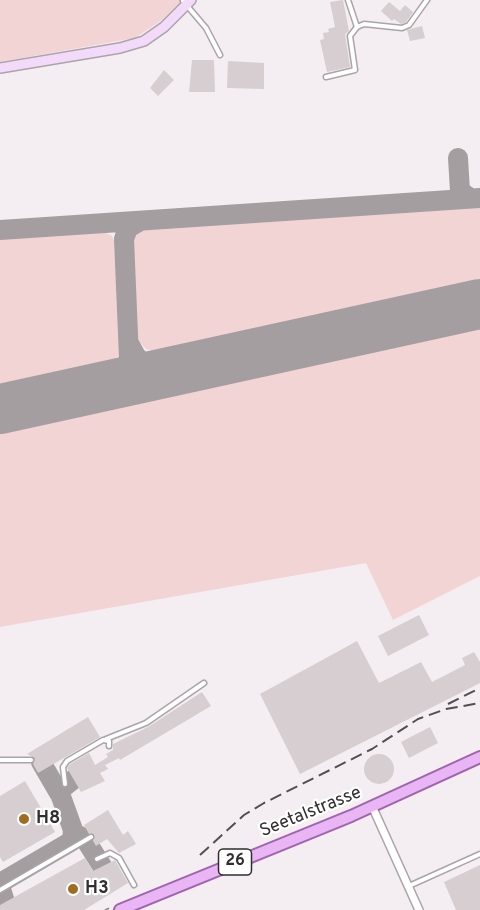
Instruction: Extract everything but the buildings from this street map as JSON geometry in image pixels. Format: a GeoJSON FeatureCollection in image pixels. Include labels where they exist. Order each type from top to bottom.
{"type":"FeatureCollection","features":[{"type":"Feature","properties":{"kind":"main road"},"geometry":{"type":"LineString","coordinates":[[0,68],[120,48],[144,41],[164,27],[187,2]]}},
{"type":"Feature","properties":{"kind":"main road","name":"Seetalstrasse"},"geometry":{"type":"LineString","coordinates":[[120,910],[372,806],[480,757]]}},
{"type":"Feature","properties":{"kind":"street"},"geometry":{"type":"LineString","coordinates":[[372,806],[419,910]]}},
{"type":"Feature","properties":{"kind":"lane"},"geometry":{"type":"LineString","coordinates":[[348,0],[357,27]]}},
{"type":"Feature","properties":{"kind":"lane"},"geometry":{"type":"LineString","coordinates":[[326,77],[355,70],[351,36],[357,27],[364,24],[402,28],[416,19],[427,0]]}},
{"type":"Feature","properties":{"kind":"lane"},"geometry":{"type":"LineString","coordinates":[[187,2],[206,28],[220,55]]}},
{"type":"Feature","properties":{"kind":"lane"},"geometry":{"type":"LineString","coordinates":[[65,784],[63,764],[106,739],[146,723],[188,698],[204,683]]}},
{"type":"Feature","properties":{"kind":"lane"},"geometry":{"type":"LineString","coordinates":[[106,739],[109,746]]}},
{"type":"Feature","properties":{"kind":"lane"},"geometry":{"type":"LineString","coordinates":[[0,760],[31,760]]}},
{"type":"Feature","properties":{"kind":"lane"},"geometry":{"type":"LineString","coordinates":[[0,890],[91,837]]}},
{"type":"Feature","properties":{"kind":"lane"},"geometry":{"type":"LineString","coordinates":[[97,859],[110,853],[119,858],[134,885]]}},
{"type":"Feature","properties":{"kind":"lane"},"geometry":{"type":"LineString","coordinates":[[409,886],[480,855]]}},
{"type":"Feature","properties":{"kind":"shaded area"},"geometry":{"type":"Polygon","coordinates":[[[0,0],[183,0],[162,20],[135,38],[0,62],[0,0]]]}},
{"type":"Feature","properties":{"kind":"shaded area"},"geometry":{"type":"Polygon","coordinates":[[[480,203],[480,282],[158,352],[146,349],[137,339],[130,245],[134,234],[142,228],[480,203]]]}},
{"type":"Feature","properties":{"kind":"shaded area"},"geometry":{"type":"Polygon","coordinates":[[[98,229],[112,236],[118,249],[124,344],[120,354],[111,363],[0,387],[0,236],[98,229]]]}},
{"type":"Feature","properties":{"kind":"shaded area"},"geometry":{"type":"Polygon","coordinates":[[[480,326],[480,576],[393,620],[366,563],[0,627],[0,431],[480,326]]]}},
{"type":"Feature","properties":{"kind":"taxiway"},"geometry":{"type":"LineString","coordinates":[[458,158],[460,191],[470,198]]}},
{"type":"Feature","properties":{"kind":"taxiway"},"geometry":{"type":"LineString","coordinates":[[0,230],[480,198]]}},
{"type":"Feature","properties":{"kind":"taxiway"},"geometry":{"type":"LineString","coordinates":[[92,389],[117,378],[124,370],[129,358],[124,239],[128,228],[140,221]]}},
{"type":"Feature","properties":{"kind":"taxiway"},"geometry":{"type":"LineString","coordinates":[[130,345],[136,356],[147,367],[168,372]]}},
{"type":"Feature","properties":{"kind":"taxiway"},"geometry":{"type":"LineString","coordinates":[[53,751],[42,757],[41,762],[59,793]]}},
{"type":"Feature","properties":{"kind":"taxiway"},"geometry":{"type":"LineString","coordinates":[[0,883],[72,841],[73,830],[59,791],[74,779]]}},
{"type":"Feature","properties":{"kind":"taxiway"},"geometry":{"type":"LineString","coordinates":[[80,836],[85,839],[102,866]]}},
{"type":"Feature","properties":{"kind":"taxiway"},"geometry":{"type":"LineString","coordinates":[[0,886],[5,902]]}},
{"type":"Feature","properties":{"kind":"runway"},"geometry":{"type":"LineString","coordinates":[[0,409],[480,304]]}},
{"type":"Feature","properties":{"kind":"railway"},"geometry":{"type":"LineString","coordinates":[[448,704],[480,688]]}},
{"type":"Feature","properties":{"kind":"railway"},"geometry":{"type":"LineString","coordinates":[[200,855],[244,815],[372,749],[418,719],[446,709],[480,703]]}},
{"type":"Feature","properties":{"kind":"place","name":"H8"},"geometry":{"type":"Point","coordinates":[24,819]}},
{"type":"Feature","properties":{"kind":"place","name":"H3"},"geometry":{"type":"Point","coordinates":[73,889]}}]}
